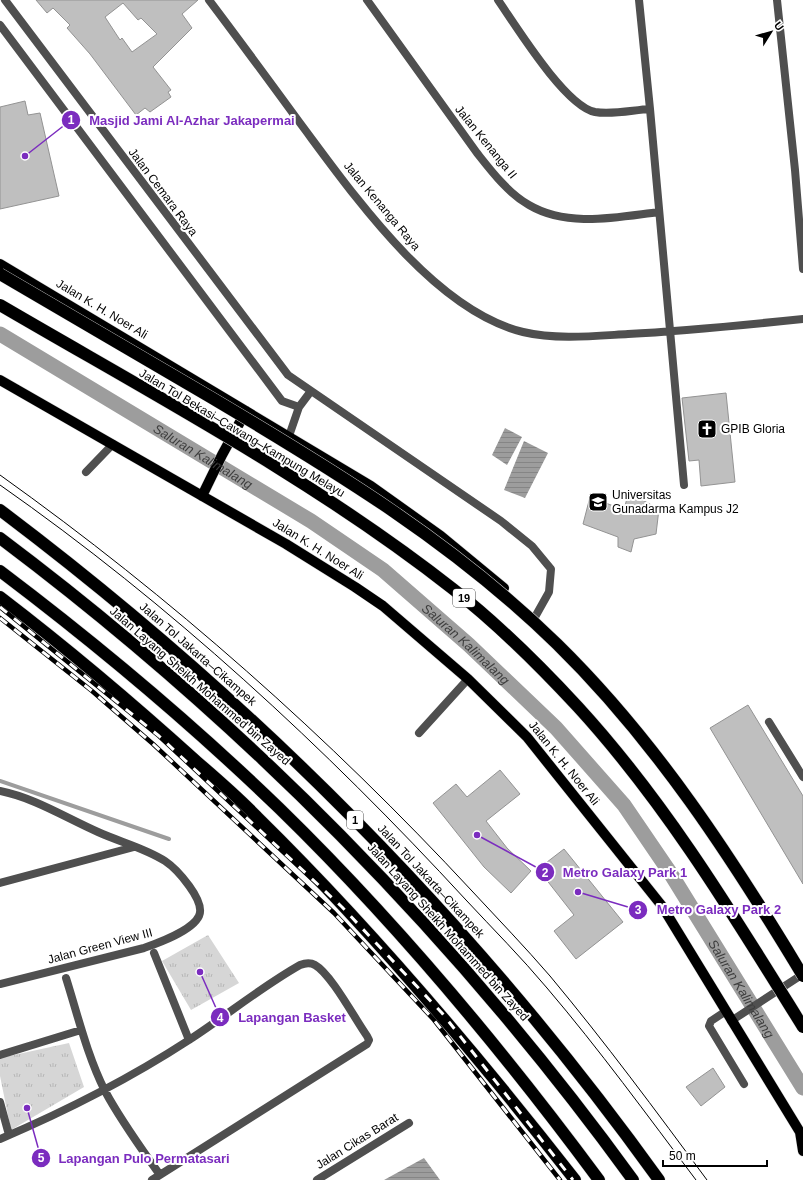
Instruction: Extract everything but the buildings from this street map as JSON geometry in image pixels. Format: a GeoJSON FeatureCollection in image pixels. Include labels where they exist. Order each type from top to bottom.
{"type":"FeatureCollection","features":[{"type":"Feature","properties":{"kind":"highway","name":"Jalan Tol Bekasi–Cawang–Kampung Melayu"},"geometry":{"type":"LineString","coordinates":[[0,274],[315,459],[403,516],[485,579],[557,644],[609,699],[661,761],[702,816],[803,975]]}},
{"type":"Feature","properties":{"kind":"highway","name":"Jalan Tol Bekasi–Cawang–Kampung Melayu"},"geometry":{"type":"LineString","coordinates":[[0,305],[300,480],[387,539],[456,591],[513,642],[577,706],[632,770],[681,836],[803,1027]]}},
{"type":"Feature","properties":{"kind":"highway","name":"Jalan Tol Jakarta–Cikampek"},"geometry":{"type":"LineString","coordinates":[[0,510],[56,552],[210,682],[315,780],[382,847],[477,951],[545,1031],[627,1136],[659,1180]]}},
{"type":"Feature","properties":{"kind":"highway","name":"Jalan Layang Sheikh Mohammed bin Zayed"},"geometry":{"type":"LineString","coordinates":[[0,538],[43,570],[149,657],[229,727],[299,792],[373,868],[464,968],[528,1044],[596,1130],[633,1180]]}},
{"type":"Feature","properties":{"kind":"highway"},"geometry":{"type":"LineString","coordinates":[[0,571],[119,664],[202,736],[279,808],[395,930],[464,1009],[563,1131],[599,1180]]}},
{"type":"Feature","properties":{"kind":"highway"},"geometry":{"type":"LineString","coordinates":[[0,597],[52,637],[108,684],[256,815],[362,924],[440,1013],[516,1104],[574,1180]]}},
{"type":"Feature","properties":{"kind":"main road","name":"Jalan K. H. Noer Ali"},"geometry":{"type":"LineString","coordinates":[[0,264],[247,410],[370,486],[441,536],[489,575],[535,617],[612,697],[662,757],[706,815],[803,967]]}},
{"type":"Feature","properties":{"kind":"main road","name":"Jalan K. H. Noer Ali"},"geometry":{"type":"LineString","coordinates":[[0,380],[286,544],[355,587],[383,606],[468,680],[528,736],[662,906],[731,1021],[802,1134]]}},
{"type":"Feature","properties":{"kind":"main road"},"geometry":{"type":"LineString","coordinates":[[202,496],[222,455],[247,410]]}},
{"type":"Feature","properties":{"kind":"main road"},"geometry":{"type":"LineString","coordinates":[[802,1134],[803,1151]]}},
{"type":"Feature","properties":{"kind":"street","name":"Jalan Cemara Raya"},"geometry":{"type":"LineString","coordinates":[[5,0],[288,375],[501,521],[532,546],[551,569],[549,592],[535,617]]}},
{"type":"Feature","properties":{"kind":"street","name":"Jalan Kenanga Raya"},"geometry":{"type":"LineString","coordinates":[[209,0],[340,177],[387,234],[435,282],[460,302],[503,325],[522,332],[540,335],[587,337],[670,332],[803,319]]}},
{"type":"Feature","properties":{"kind":"street","name":"Jalan Kenanga II"},"geometry":{"type":"LineString","coordinates":[[367,0],[477,153],[497,177],[529,205],[544,212],[580,219],[599,219],[659,212]]}},
{"type":"Feature","properties":{"kind":"street"},"geometry":{"type":"LineString","coordinates":[[498,0],[533,50],[562,87],[578,104],[587,109],[603,113],[650,109]]}},
{"type":"Feature","properties":{"kind":"street"},"geometry":{"type":"LineString","coordinates":[[639,0],[684,485]]}},
{"type":"Feature","properties":{"kind":"street"},"geometry":{"type":"LineString","coordinates":[[777,0],[799,170],[803,269]]}},
{"type":"Feature","properties":{"kind":"street"},"geometry":{"type":"LineString","coordinates":[[0,25],[282,401],[299,407]]}},
{"type":"Feature","properties":{"kind":"street"},"geometry":{"type":"LineString","coordinates":[[289,436],[299,407],[310,391]]}},
{"type":"Feature","properties":{"kind":"street"},"geometry":{"type":"LineString","coordinates":[[86,472],[113,444]]}},
{"type":"Feature","properties":{"kind":"street"},"geometry":{"type":"LineString","coordinates":[[419,733],[468,680]]}},
{"type":"Feature","properties":{"kind":"street"},"geometry":{"type":"LineString","coordinates":[[769,722],[803,777]]}},
{"type":"Feature","properties":{"kind":"street"},"geometry":{"type":"LineString","coordinates":[[0,791],[25,798],[134,847]]}},
{"type":"Feature","properties":{"kind":"street"},"geometry":{"type":"LineString","coordinates":[[0,883],[134,847]]}},
{"type":"Feature","properties":{"kind":"street","name":"Jalan Green View III"},"geometry":{"type":"LineString","coordinates":[[0,984],[144,948],[172,936],[198,918],[200,910],[198,902],[180,874],[166,861],[134,847]]}},
{"type":"Feature","properties":{"kind":"street"},"geometry":{"type":"LineString","coordinates":[[154,953],[189,1040]]}},
{"type":"Feature","properties":{"kind":"street"},"geometry":{"type":"LineString","coordinates":[[0,1139],[48,1119],[105,1091],[189,1040],[295,967],[306,963],[314,964],[323,972],[369,1040],[363,1048],[152,1180]]}},
{"type":"Feature","properties":{"kind":"street"},"geometry":{"type":"LineString","coordinates":[[731,1021],[803,975]]}},
{"type":"Feature","properties":{"kind":"street"},"geometry":{"type":"LineString","coordinates":[[66,978],[81,1030],[105,1091],[131,1133],[160,1175]]}},
{"type":"Feature","properties":{"kind":"street"},"geometry":{"type":"LineString","coordinates":[[726,1011],[711,1021],[709,1026],[744,1084]]}},
{"type":"Feature","properties":{"kind":"street"},"geometry":{"type":"LineString","coordinates":[[0,1055],[81,1030]]}},
{"type":"Feature","properties":{"kind":"street"},"geometry":{"type":"LineString","coordinates":[[0,1102],[9,1135]]}},
{"type":"Feature","properties":{"kind":"street","name":"Jalan Cikas Barat"},"geometry":{"type":"LineString","coordinates":[[317,1180],[409,1123]]}},
{"type":"Feature","properties":{"kind":"green space"},"geometry":{"type":"Polygon","coordinates":[[[208,935],[239,983],[191,1010],[162,961],[208,935]]]}},
{"type":"Feature","properties":{"kind":"green space"},"geometry":{"type":"Polygon","coordinates":[[[69,1043],[84,1087],[11,1130],[0,1076],[0,1058],[69,1043]]]}},
{"type":"Feature","properties":{"kind":"shaded area"},"geometry":{"type":"Polygon","coordinates":[[[505,428],[522,437],[507,465],[492,455],[505,428]]]}},
{"type":"Feature","properties":{"kind":"shaded area"},"geometry":{"type":"Polygon","coordinates":[[[524,441],[548,453],[525,498],[504,490],[524,441]]]}},
{"type":"Feature","properties":{"kind":"shaded area"},"geometry":{"type":"Polygon","coordinates":[[[424,1158],[440,1180],[384,1180],[424,1158]]]}},
{"type":"Feature","properties":{"kind":"waterway","name":"Saluran Kalimalang"},"geometry":{"type":"LineString","coordinates":[[0,334],[311,521],[383,570],[469,645],[556,728],[624,805],[669,871],[803,1088]]}},
{"type":"Feature","properties":{"kind":"waterway"},"geometry":{"type":"LineString","coordinates":[[0,781],[169,839]]}},
{"type":"Feature","properties":{"kind":"tram line"},"geometry":{"type":"LineString","coordinates":[[0,475],[126,570],[187,620],[305,724],[362,778],[418,834],[550,976],[610,1051],[707,1180]]}},
{"type":"Feature","properties":{"kind":"tram line"},"geometry":{"type":"LineString","coordinates":[[0,485],[63,531],[185,628],[244,680],[358,787],[507,943],[537,977],[604,1058],[696,1180]]}},
{"type":"Feature","properties":{"kind":"railway"},"geometry":{"type":"LineString","coordinates":[[0,607],[159,736],[342,907],[442,1013],[573,1180]]}},
{"type":"Feature","properties":{"kind":"railway"},"geometry":{"type":"LineString","coordinates":[[0,618],[92,691],[153,744],[334,913],[434,1020],[560,1180]]}},
{"type":"Feature","properties":{"kind":"place","name":"Masjid Jami Al-Azhar Jakapermai"},"geometry":{"type":"Point","coordinates":[25,156]}},
{"type":"Feature","properties":{"kind":"place","name":"GPIB Gloria"},"geometry":{"type":"Point","coordinates":[707,429]}},
{"type":"Feature","properties":{"kind":"place","name":"Universitas Gunadarma Kampus J2"},"geometry":{"type":"Point","coordinates":[598,502]}},
{"type":"Feature","properties":{"kind":"place","name":"Metro Galaxy Park 1"},"geometry":{"type":"Point","coordinates":[477,835]}},
{"type":"Feature","properties":{"kind":"place","name":"Metro Galaxy Park 2"},"geometry":{"type":"Point","coordinates":[578,892]}},
{"type":"Feature","properties":{"kind":"place","name":"Lapangan Basket"},"geometry":{"type":"Point","coordinates":[200,972]}},
{"type":"Feature","properties":{"kind":"place","name":"Lapangan Pulo Permatasari"},"geometry":{"type":"Point","coordinates":[27,1108]}}]}
